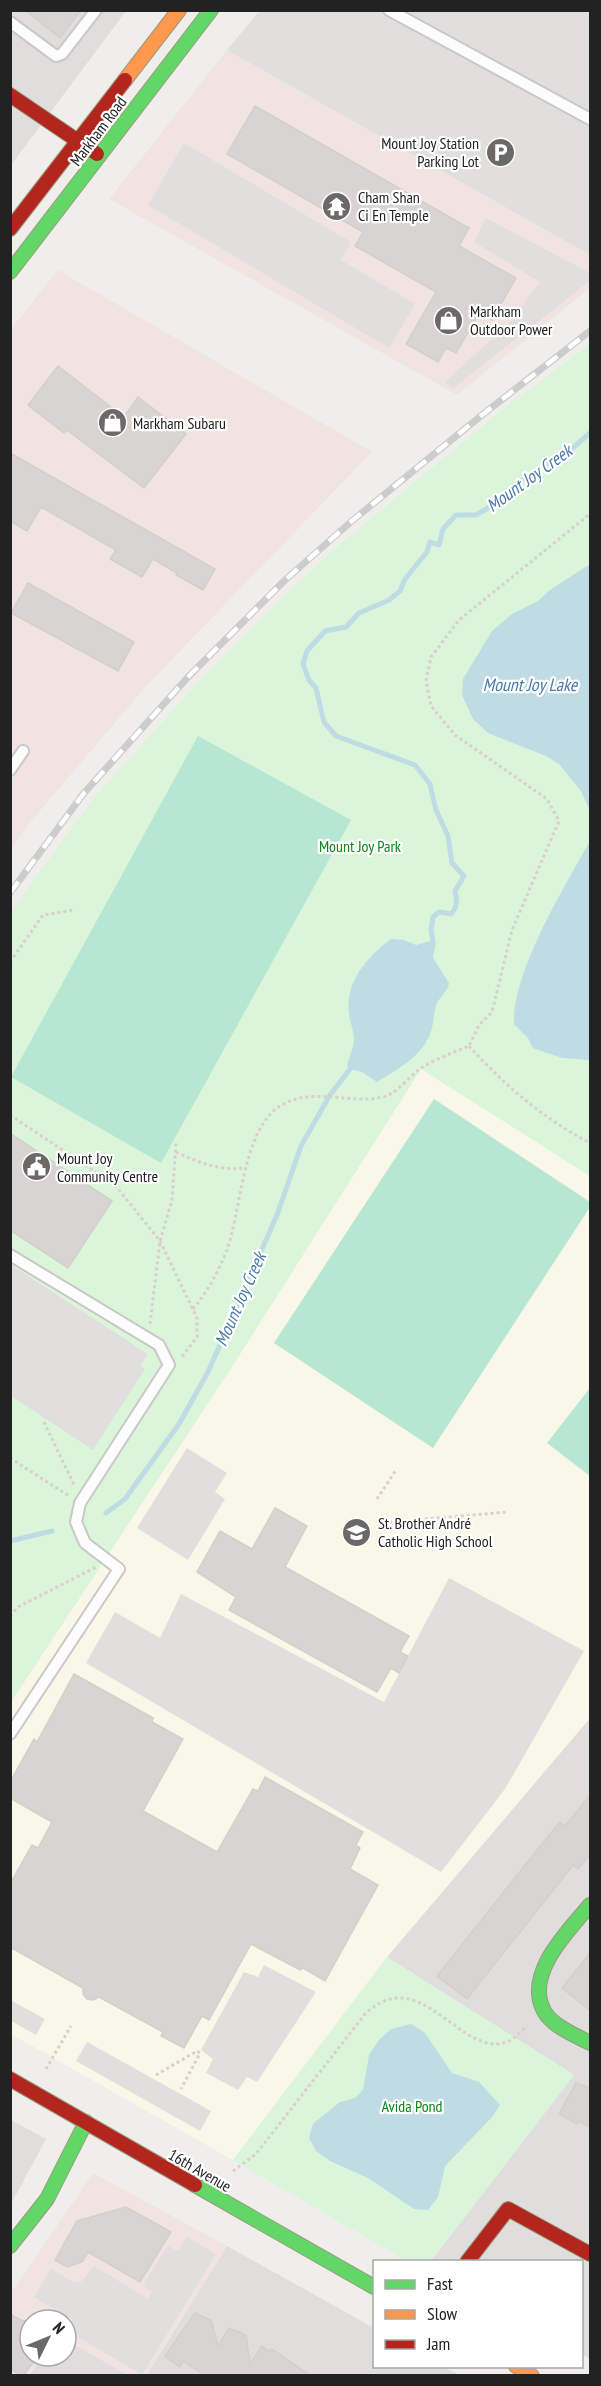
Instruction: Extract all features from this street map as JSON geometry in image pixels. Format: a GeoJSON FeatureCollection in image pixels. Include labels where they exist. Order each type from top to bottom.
{"type":"FeatureCollection","features":[{"type":"Feature","properties":{"kind":"main road","name":"Markham Road"},"geometry":{"type":"LineString","coordinates":[[10,229],[179,10]]}},
{"type":"Feature","properties":{"kind":"main road","name":"Markham Road"},"geometry":{"type":"LineString","coordinates":[[10,272],[211,10]]}},
{"type":"Feature","properties":{"kind":"main road"},"geometry":{"type":"LineString","coordinates":[[10,95],[99,156]]}},
{"type":"Feature","properties":{"kind":"main road"},"geometry":{"type":"LineString","coordinates":[[591,1905],[552,1951],[538,1988],[544,2011],[564,2028],[591,2043]]}},
{"type":"Feature","properties":{"kind":"main road","name":"16th Avenue"},"geometry":{"type":"LineString","coordinates":[[10,2079],[373,2286]]}},
{"type":"Feature","properties":{"kind":"main road"},"geometry":{"type":"LineString","coordinates":[[10,2246],[47,2199],[86,2122]]}},
{"type":"Feature","properties":{"kind":"main road"},"geometry":{"type":"LineString","coordinates":[[469,2260],[508,2209],[591,2254]]}},
{"type":"Feature","properties":{"kind":"main road"},"geometry":{"type":"LineString","coordinates":[[518,2368],[532,2376]]}},
{"type":"Feature","properties":{"kind":"lane"},"geometry":{"type":"LineString","coordinates":[[10,22],[56,56],[62,54],[96,10]]}},
{"type":"Feature","properties":{"kind":"lane"},"geometry":{"type":"LineString","coordinates":[[389,10],[591,119]]}},
{"type":"Feature","properties":{"kind":"lane"},"geometry":{"type":"LineString","coordinates":[[10,770],[23,751]]}},
{"type":"Feature","properties":{"kind":"lane"},"geometry":{"type":"LineString","coordinates":[[10,1255],[159,1345],[169,1365],[80,1503],[76,1522],[85,1543],[120,1569],[10,1734]]}},
{"type":"Feature","properties":{"kind":"path"},"geometry":{"type":"LineString","coordinates":[[194,1310],[210,1287],[227,1249],[251,1145],[263,1123],[279,1106],[310,1096],[368,1099],[386,1096],[421,1068],[469,1046],[479,1024],[492,1012],[513,930],[559,821],[548,799],[455,735],[430,706],[426,681],[431,657],[459,620],[591,514]]}},
{"type":"Feature","properties":{"kind":"path"},"geometry":{"type":"LineString","coordinates":[[10,962],[43,915],[74,910]]}},
{"type":"Feature","properties":{"kind":"path"},"geometry":{"type":"LineString","coordinates":[[469,1046],[494,1074],[529,1103],[563,1129],[591,1143]]}},
{"type":"Feature","properties":{"kind":"path"},"geometry":{"type":"LineString","coordinates":[[10,1115],[115,1185],[160,1241],[198,1318],[197,1337],[179,1361],[169,1365]]}},
{"type":"Feature","properties":{"kind":"path"},"geometry":{"type":"LineString","coordinates":[[148,1338],[160,1241],[172,1200],[176,1143]]}},
{"type":"Feature","properties":{"kind":"path"},"geometry":{"type":"LineString","coordinates":[[176,1152],[202,1164],[223,1169],[247,1168]]}},
{"type":"Feature","properties":{"kind":"path"},"geometry":{"type":"LineString","coordinates":[[44,1422],[74,1481],[80,1503]]}},
{"type":"Feature","properties":{"kind":"path"},"geometry":{"type":"LineString","coordinates":[[10,1458],[80,1503]]}},
{"type":"Feature","properties":{"kind":"path"},"geometry":{"type":"LineString","coordinates":[[377,1499],[396,1470]]}},
{"type":"Feature","properties":{"kind":"path"},"geometry":{"type":"LineString","coordinates":[[389,1522],[507,1512]]}},
{"type":"Feature","properties":{"kind":"path"},"geometry":{"type":"LineString","coordinates":[[10,1616],[18,1608],[108,1561]]}},
{"type":"Feature","properties":{"kind":"path"},"geometry":{"type":"LineString","coordinates":[[233,2171],[256,2154],[364,2014],[374,2005],[392,1998],[422,2003],[470,2036],[487,2043],[509,2041],[544,2011]]}},
{"type":"Feature","properties":{"kind":"path"},"geometry":{"type":"LineString","coordinates":[[46,2069],[71,2026]]}},
{"type":"Feature","properties":{"kind":"path"},"geometry":{"type":"LineString","coordinates":[[156,2075],[197,2051],[200,2053],[181,2089]]}},
{"type":"Feature","properties":{"kind":"shaded area"},"geometry":{"type":"Polygon","coordinates":[[[11,11],[126,11],[11,165],[11,11]]]}},
{"type":"Feature","properties":{"kind":"shaded area","name":"Mount Joy Station Parking Lot"},"geometry":{"type":"Polygon","coordinates":[[[259,11],[590,11],[590,255],[227,50],[259,11]]]}},
{"type":"Feature","properties":{"kind":"shaded area"},"geometry":{"type":"Polygon","coordinates":[[[227,50],[590,255],[590,288],[457,395],[109,199],[227,50]]]}},
{"type":"Feature","properties":{"kind":"shaded area"},"geometry":{"type":"Polygon","coordinates":[[[184,143],[351,242],[341,260],[415,304],[389,348],[148,205],[184,143]]]}},
{"type":"Feature","properties":{"kind":"shaded area"},"geometry":{"type":"Polygon","coordinates":[[[486,218],[590,273],[590,281],[452,389],[445,382],[510,322],[540,282],[474,242],[486,218]]]}},
{"type":"Feature","properties":{"kind":"shaded area"},"geometry":{"type":"Polygon","coordinates":[[[58,270],[372,452],[148,684],[32,820],[11,850],[11,329],[58,270]]]}},
{"type":"Feature","properties":{"kind":"shaded area","name":"St. Brother André Catholic High School"},"geometry":{"type":"Polygon","coordinates":[[[421,1068],[590,1176],[590,1718],[387,1957],[233,2160],[11,2034],[11,1702],[235,1362],[421,1068]]]}},
{"type":"Feature","properties":{"kind":"shaded area"},"geometry":{"type":"Polygon","coordinates":[[[11,1265],[148,1354],[140,1366],[145,1369],[93,1450],[11,1396],[11,1265]]]}},
{"type":"Feature","properties":{"kind":"shaded area"},"geometry":{"type":"Polygon","coordinates":[[[187,1448],[227,1473],[215,1492],[225,1499],[188,1560],[137,1528],[187,1448]]]}},
{"type":"Feature","properties":{"kind":"shaded area"},"geometry":{"type":"Polygon","coordinates":[[[449,1578],[584,1651],[505,1789],[441,1872],[86,1663],[115,1612],[160,1638],[181,1594],[384,1702],[449,1578]]]}},
{"type":"Feature","properties":{"kind":"shaded area"},"geometry":{"type":"Polygon","coordinates":[[[590,1718],[590,2359],[583,2355],[583,2260],[432,2260],[574,2075],[387,1957],[590,1718]]]}},
{"type":"Feature","properties":{"kind":"shaded area"},"geometry":{"type":"Polygon","coordinates":[[[264,1965],[316,1992],[257,2082],[247,2077],[238,2090],[206,2073],[213,2059],[201,2050],[244,1972],[258,1977],[264,1965]]]}},
{"type":"Feature","properties":{"kind":"shaded area"},"geometry":{"type":"Polygon","coordinates":[[[10,2000],[45,2019],[36,2035],[11,2021],[10,2000]]]}},
{"type":"Feature","properties":{"kind":"shaded area"},"geometry":{"type":"Polygon","coordinates":[[[87,2042],[211,2111],[200,2131],[76,2061],[87,2042]]]}},
{"type":"Feature","properties":{"kind":"shaded area"},"geometry":{"type":"Polygon","coordinates":[[[11,2120],[46,2139],[11,2204],[11,2120]]]}},
{"type":"Feature","properties":{"kind":"shaded area"},"geometry":{"type":"Polygon","coordinates":[[[93,2173],[227,2246],[146,2375],[128,2375],[78,2347],[78,2308],[18,2308],[18,2368],[34,2368],[29,2375],[11,2373],[11,2290],[93,2173]]]}},
{"type":"Feature","properties":{"kind":"shaded area"},"geometry":{"type":"Polygon","coordinates":[[[487,2193],[499,2202],[455,2260],[442,2251],[487,2193]]]}},
{"type":"Feature","properties":{"kind":"shaded area"},"geometry":{"type":"Polygon","coordinates":[[[187,2237],[216,2254],[142,2375],[78,2337],[78,2308],[52,2308],[34,2297],[51,2269],[73,2282],[81,2282],[94,2266],[148,2299],[152,2292],[142,2286],[168,2246],[178,2251],[187,2237]]]}},
{"type":"Feature","properties":{"kind":"shaded area"},"geometry":{"type":"Polygon","coordinates":[[[227,2246],[373,2327],[373,2368],[445,2368],[460,2375],[146,2376],[227,2246]]]}},
{"type":"Feature","properties":{"kind":"shaded area"},"geometry":{"type":"Polygon","coordinates":[[[78,2347],[128,2375],[29,2376],[34,2368],[78,2368],[78,2347]]]}},
{"type":"Feature","properties":{"kind":"green space","name":"Mount Joy Park"},"geometry":{"type":"Polygon","coordinates":[[[590,344],[590,1176],[421,1069],[235,1362],[11,1702],[11,911],[93,799],[202,678],[283,597],[338,546],[497,414],[590,344]]]}},
{"type":"Feature","properties":{"kind":"green space"},"geometry":{"type":"Polygon","coordinates":[[[198,736],[351,820],[161,1163],[11,1077],[198,736]]]}},
{"type":"Feature","properties":{"kind":"green space"},"geometry":{"type":"Polygon","coordinates":[[[434,1099],[590,1202],[590,1207],[433,1448],[274,1343],[434,1099]]]}},
{"type":"Feature","properties":{"kind":"green space"},"geometry":{"type":"Polygon","coordinates":[[[590,1388],[590,1476],[547,1443],[590,1388]]]}},
{"type":"Feature","properties":{"kind":"green space","name":"Avida Pond"},"geometry":{"type":"Polygon","coordinates":[[[387,1957],[574,2075],[432,2260],[405,2260],[233,2160],[387,1957]]]}},
{"type":"Feature","properties":{"kind":"water","name":"Mount Joy Lake"},"geometry":{"type":"Polygon","coordinates":[[[590,564],[590,811],[581,791],[559,764],[546,756],[488,733],[473,719],[462,695],[463,679],[492,631],[512,614],[538,601],[550,590],[590,564]]]}},
{"type":"Feature","properties":{"kind":"water"},"geometry":{"type":"Polygon","coordinates":[[[590,841],[590,1060],[562,1058],[533,1048],[528,1038],[514,1024],[516,1003],[531,955],[554,905],[590,841]]]}},
{"type":"Feature","properties":{"kind":"water"},"geometry":{"type":"Polygon","coordinates":[[[391,939],[404,940],[416,945],[433,940],[436,942],[433,958],[449,983],[437,1003],[431,1031],[422,1048],[409,1061],[377,1082],[362,1072],[350,1069],[347,1065],[354,1039],[349,1014],[350,991],[366,962],[391,939]]]}},
{"type":"Feature","properties":{"kind":"water","name":"Avida Pond"},"geometry":{"type":"Polygon","coordinates":[[[411,2024],[425,2033],[452,2073],[479,2082],[500,2105],[493,2116],[445,2166],[438,2197],[428,2210],[414,2209],[368,2178],[330,2161],[316,2151],[309,2138],[313,2124],[340,2102],[355,2098],[363,2090],[369,2055],[379,2040],[391,2029],[411,2024]]]}},
{"type":"Feature","properties":{"kind":"building"},"geometry":{"type":"Polygon","coordinates":[[[25,10],[81,10],[60,38],[25,10]]]}},
{"type":"Feature","properties":{"kind":"building"},"geometry":{"type":"Polygon","coordinates":[[[255,106],[469,228],[459,246],[516,278],[492,320],[480,312],[456,353],[446,348],[438,362],[406,344],[436,292],[355,246],[363,232],[227,154],[255,106]]]}},
{"type":"Feature","properties":{"kind":"building","name":"Markham Subaru"},"geometry":{"type":"Polygon","coordinates":[[[58,366],[124,417],[138,397],[186,434],[144,488],[67,430],[64,433],[28,405],[58,366]]]}},
{"type":"Feature","properties":{"kind":"building"},"geometry":{"type":"Polygon","coordinates":[[[10,453],[215,569],[203,590],[153,559],[142,577],[110,559],[116,550],[41,507],[27,531],[10,521],[10,453]]]}},
{"type":"Feature","properties":{"kind":"building"},"geometry":{"type":"Polygon","coordinates":[[[28,583],[134,642],[118,671],[11,613],[28,583]]]}},
{"type":"Feature","properties":{"kind":"building","name":"Mount Joy Community Centre"},"geometry":{"type":"Polygon","coordinates":[[[10,1133],[112,1201],[68,1268],[10,1230],[10,1133]]]}},
{"type":"Feature","properties":{"kind":"building"},"geometry":{"type":"Polygon","coordinates":[[[275,1508],[307,1526],[285,1567],[409,1636],[400,1652],[408,1656],[399,1673],[391,1668],[377,1692],[229,1610],[236,1597],[197,1572],[220,1531],[252,1549],[275,1508]]]}},
{"type":"Feature","properties":{"kind":"building"},"geometry":{"type":"Polygon","coordinates":[[[74,1674],[153,1718],[152,1722],[183,1739],[143,1811],[217,1852],[253,1789],[258,1791],[265,1777],[363,1832],[356,1845],[360,1848],[350,1869],[378,1885],[325,1981],[251,1944],[209,2020],[202,2016],[184,2048],[161,2036],[163,2032],[99,1997],[93,2000],[87,1999],[83,1994],[83,1988],[10,1947],[10,1884],[32,1845],[38,1848],[52,1822],[10,1798],[10,1782],[34,1739],[37,1742],[74,1674]]]}},
{"type":"Feature","properties":{"kind":"building"},"geometry":{"type":"Polygon","coordinates":[[[591,1794],[591,1854],[578,1869],[573,1865],[467,1999],[437,1976],[560,1822],[565,1826],[591,1794]]]}},
{"type":"Feature","properties":{"kind":"building"},"geometry":{"type":"Polygon","coordinates":[[[591,1952],[591,2011],[562,1988],[591,1952]]]}},
{"type":"Feature","properties":{"kind":"building"},"geometry":{"type":"Polygon","coordinates":[[[576,2083],[591,2088],[591,2128],[579,2121],[577,2124],[559,2114],[576,2083]]]}},
{"type":"Feature","properties":{"kind":"building"},"geometry":{"type":"Polygon","coordinates":[[[126,2207],[171,2232],[140,2282],[88,2252],[82,2262],[67,2267],[55,2260],[77,2221],[126,2207]]]}},
{"type":"Feature","properties":{"kind":"building"},"geometry":{"type":"Polygon","coordinates":[[[195,2313],[211,2320],[218,2346],[229,2328],[246,2335],[250,2364],[262,2346],[268,2351],[272,2349],[311,2376],[205,2376],[183,2361],[180,2367],[165,2356],[195,2313]]]}},
{"type":"Feature","properties":{"kind":"building"},"geometry":{"type":"Polygon","coordinates":[[[10,2314],[18,2318],[18,2368],[29,2368],[23,2376],[10,2369],[10,2314]]]}},
{"type":"Feature","properties":{"kind":"waterway","name":"Mount Joy Creek"},"geometry":{"type":"LineString","coordinates":[[433,940],[431,931],[433,917],[439,912],[451,914],[456,903],[455,891],[464,876],[452,863],[448,836],[436,810],[430,784],[415,765],[336,736],[324,722],[316,688],[309,680],[303,664],[307,651],[325,631],[346,627],[359,613],[389,600],[400,591],[405,579],[427,552],[430,542],[439,545],[443,529],[456,515],[476,515],[488,508],[515,485],[570,450],[590,433]]}},
{"type":"Feature","properties":{"kind":"waterway","name":"Mount Joy Creek"},"geometry":{"type":"LineString","coordinates":[[106,1513],[125,1499],[179,1424],[208,1372],[277,1215],[301,1146],[330,1095],[350,1069]]}},
{"type":"Feature","properties":{"kind":"waterway","name":"Mount Joy Creek"},"geometry":{"type":"LineString","coordinates":[[10,1541],[52,1531]]}},
{"type":"Feature","properties":{"kind":"railway"},"geometry":{"type":"LineString","coordinates":[[10,893],[84,793],[188,677],[284,581],[353,520],[590,331]]}},
{"type":"Feature","properties":{"kind":"traffic: fast"},"geometry":{"type":"LineString","coordinates":[[10,272],[211,10]]}},
{"type":"Feature","properties":{"kind":"traffic: fast"},"geometry":{"type":"LineString","coordinates":[[590,1905],[551,1954],[540,1982],[539,1997],[544,2011],[552,2021],[590,2043]]}},
{"type":"Feature","properties":{"kind":"traffic: fast"},"geometry":{"type":"LineString","coordinates":[[10,2246],[47,2199],[86,2122]]}},
{"type":"Feature","properties":{"kind":"traffic: fast"},"geometry":{"type":"LineString","coordinates":[[195,2185],[373,2286]]}},
{"type":"Feature","properties":{"kind":"traffic: slow"},"geometry":{"type":"LineString","coordinates":[[125,80],[179,10]]}},
{"type":"Feature","properties":{"kind":"traffic: slow"},"geometry":{"type":"LineString","coordinates":[[519,2368],[532,2376]]}},
{"type":"Feature","properties":{"kind":"traffic: jam"},"geometry":{"type":"LineString","coordinates":[[10,229],[125,80]]}},
{"type":"Feature","properties":{"kind":"traffic: jam"},"geometry":{"type":"LineString","coordinates":[[10,95],[97,154]]}},
{"type":"Feature","properties":{"kind":"traffic: jam"},"geometry":{"type":"LineString","coordinates":[[10,2079],[195,2185]]}},
{"type":"Feature","properties":{"kind":"traffic: jam"},"geometry":{"type":"LineString","coordinates":[[469,2260],[508,2209],[590,2254]]}},
{"type":"Feature","properties":{"kind":"place","name":"Mount Joy Station Parking Lot"},"geometry":{"type":"Point","coordinates":[500,152]}},
{"type":"Feature","properties":{"kind":"place","name":"Cham Shan Ci En Temple"},"geometry":{"type":"Point","coordinates":[337,206]}},
{"type":"Feature","properties":{"kind":"place","name":"Markham Outdoor Power"},"geometry":{"type":"Point","coordinates":[449,320]}},
{"type":"Feature","properties":{"kind":"place","name":"Markham Subaru"},"geometry":{"type":"Point","coordinates":[112,423]}},
{"type":"Feature","properties":{"kind":"place","name":"Mount Joy Community Centre"},"geometry":{"type":"Point","coordinates":[36,1167]}},
{"type":"Feature","properties":{"kind":"place","name":"St. Brother André Catholic High School"},"geometry":{"type":"Point","coordinates":[357,1532]}}]}
